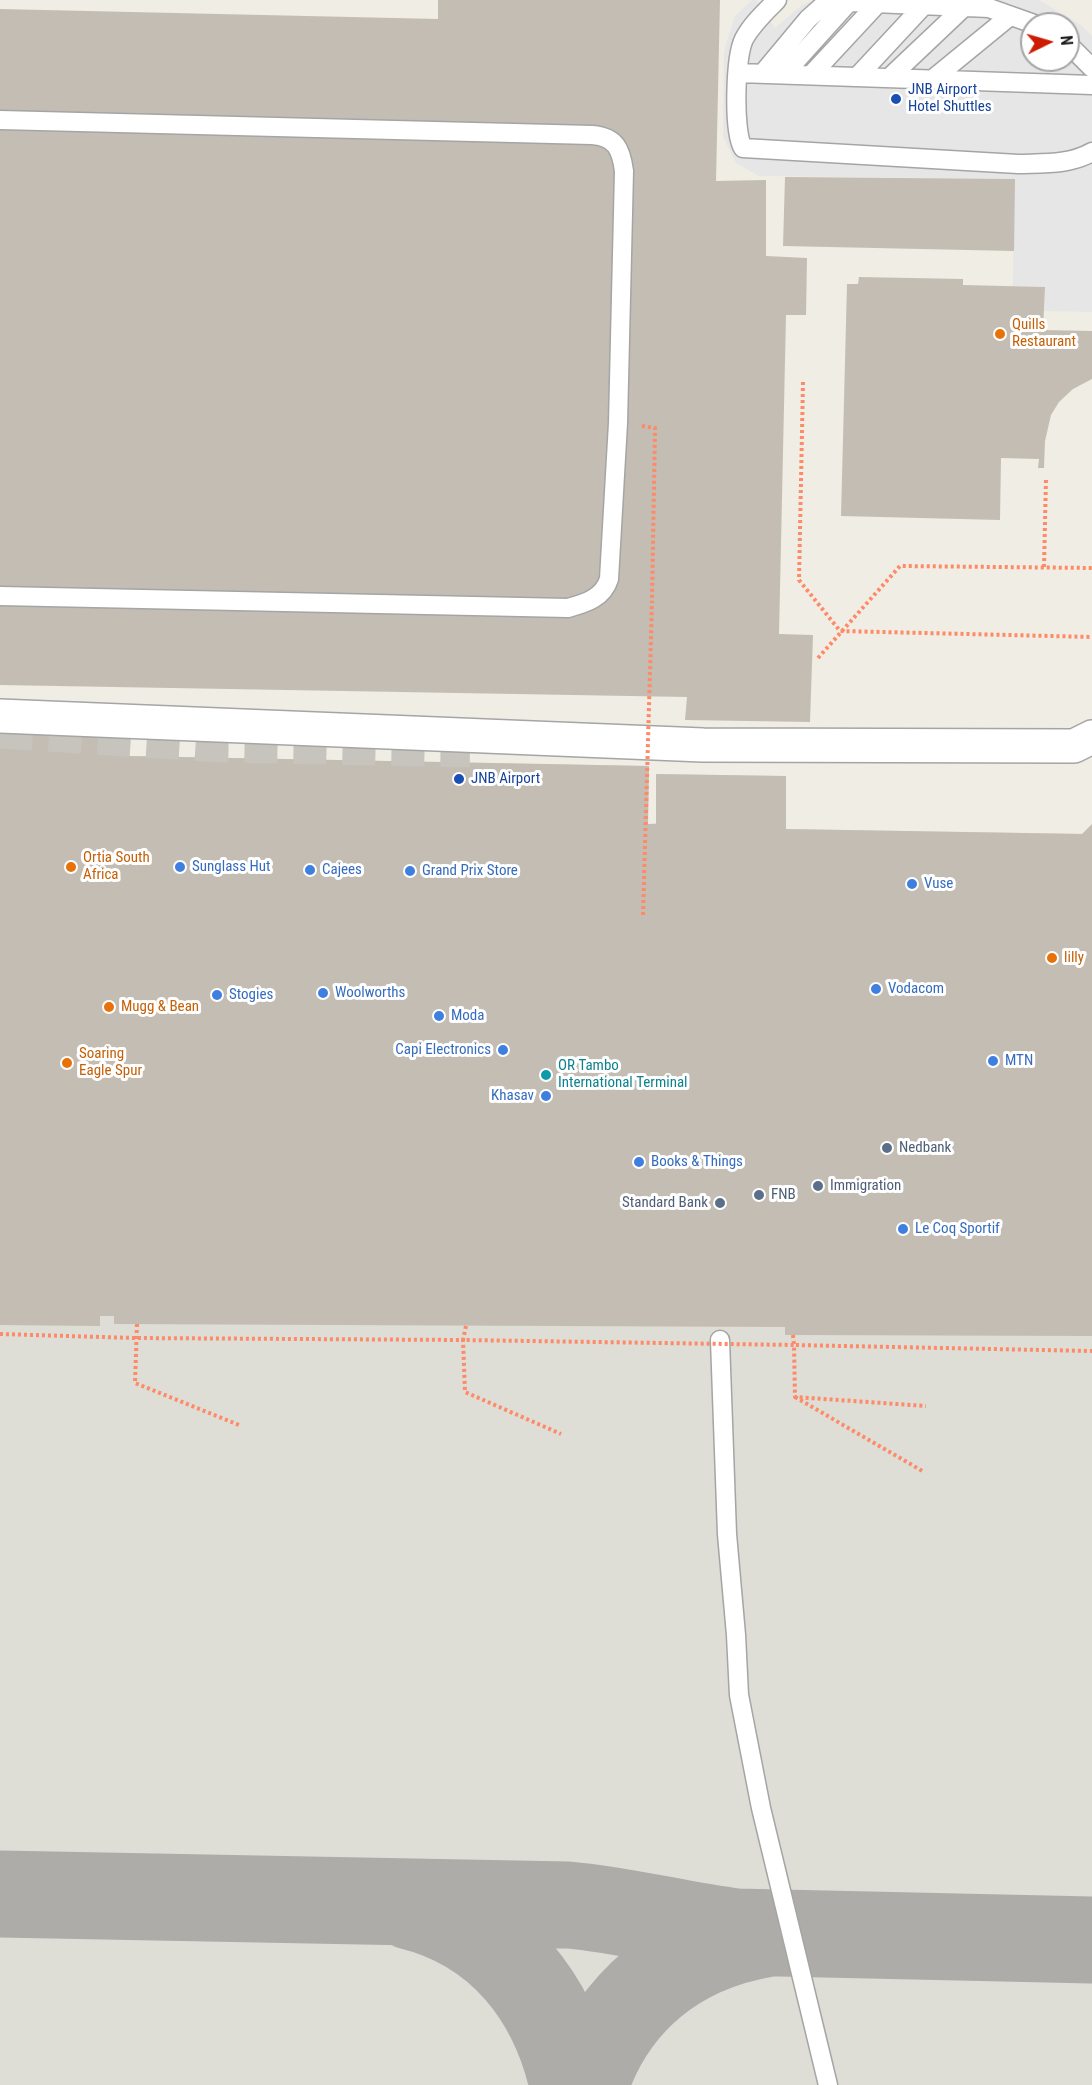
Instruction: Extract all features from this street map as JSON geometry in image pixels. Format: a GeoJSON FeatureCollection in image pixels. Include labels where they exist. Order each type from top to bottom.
{"type":"FeatureCollection","features":[{"type":"Feature","properties":{"kind":"street"},"geometry":{"type":"LineString","coordinates":[[0,716],[703,745],[1074,746],[1092,736]]}},
{"type":"Feature","properties":{"kind":"lane"},"geometry":{"type":"LineString","coordinates":[[777,0],[759,18],[743,41],[738,73],[736,113],[739,141],[743,148],[1018,164],[1064,162],[1092,153]]}},
{"type":"Feature","properties":{"kind":"lane"},"geometry":{"type":"LineString","coordinates":[[764,73],[808,19],[828,1],[988,8],[1020,19]]}},
{"type":"Feature","properties":{"kind":"lane"},"geometry":{"type":"LineString","coordinates":[[784,74],[849,2]]}},
{"type":"Feature","properties":{"kind":"lane"},"geometry":{"type":"LineString","coordinates":[[811,75],[878,3]]}},
{"type":"Feature","properties":{"kind":"lane"},"geometry":{"type":"LineString","coordinates":[[857,77],[924,5]]}},
{"type":"Feature","properties":{"kind":"lane"},"geometry":{"type":"LineString","coordinates":[[889,78],[964,7]]}},
{"type":"Feature","properties":{"kind":"lane"},"geometry":{"type":"LineString","coordinates":[[933,79],[1010,16]]}},
{"type":"Feature","properties":{"kind":"lane"},"geometry":{"type":"LineString","coordinates":[[1080,56],[1092,68]]}},
{"type":"Feature","properties":{"kind":"lane"},"geometry":{"type":"LineString","coordinates":[[738,73],[1092,85]]}},
{"type":"Feature","properties":{"kind":"lane"},"geometry":{"type":"LineString","coordinates":[[0,120],[603,135],[609,138],[621,153],[624,171],[618,423],[609,579],[602,593],[580,605],[568,608],[0,596]]}},
{"type":"Feature","properties":{"kind":"lane"},"geometry":{"type":"LineString","coordinates":[[720,1340],[727,1534],[739,1695],[761,1808],[828,2085]]}},
{"type":"Feature","properties":{"kind":"path"},"geometry":{"type":"LineString","coordinates":[[803,382],[799,580],[840,631],[1092,637]]}},
{"type":"Feature","properties":{"kind":"path"},"geometry":{"type":"LineString","coordinates":[[618,423],[655,428],[643,915]]}},
{"type":"Feature","properties":{"kind":"path"},"geometry":{"type":"LineString","coordinates":[[1044,567],[1046,478]]}},
{"type":"Feature","properties":{"kind":"path"},"geometry":{"type":"LineString","coordinates":[[818,658],[900,566],[1092,568]]}},
{"type":"Feature","properties":{"kind":"path"},"geometry":{"type":"LineString","coordinates":[[137,1324],[135,1383],[239,1425]]}},
{"type":"Feature","properties":{"kind":"path"},"geometry":{"type":"LineString","coordinates":[[466,1326],[463,1340],[465,1392],[561,1434]]}},
{"type":"Feature","properties":{"kind":"path"},"geometry":{"type":"LineString","coordinates":[[0,1334],[135,1338],[463,1340],[1092,1351]]}},
{"type":"Feature","properties":{"kind":"path"},"geometry":{"type":"LineString","coordinates":[[793,1335],[795,1396]]}},
{"type":"Feature","properties":{"kind":"path"},"geometry":{"type":"LineString","coordinates":[[795,1396],[926,1406]]}},
{"type":"Feature","properties":{"kind":"path"},"geometry":{"type":"LineString","coordinates":[[795,1396],[924,1472]]}},
{"type":"Feature","properties":{"kind":"shaded area"},"geometry":{"type":"Polygon","coordinates":[[[752,0],[756,0],[775,28],[802,5],[815,0],[1039,0],[1059,12],[1020,12],[1020,72],[1080,72],[1081,25],[1092,36],[1092,312],[1044,311],[1045,287],[1013,286],[1014,179],[759,176],[736,163],[723,137],[724,51],[735,16],[752,0]]]}},
{"type":"Feature","properties":{"kind":"shaded area"},"geometry":{"type":"Polygon","coordinates":[[[0,730],[129,732],[129,756],[649,766],[648,824],[656,823],[656,774],[786,776],[786,829],[1092,834],[1092,2085],[0,2085],[0,730]]]}},
{"type":"Feature","properties":{"kind":"building"},"geometry":{"type":"Polygon","coordinates":[[[438,0],[720,0],[716,181],[766,180],[766,256],[807,258],[806,315],[786,315],[779,634],[813,635],[810,722],[685,720],[687,697],[0,685],[0,9],[438,19],[438,0]]]}},
{"type":"Feature","properties":{"kind":"building"},"geometry":{"type":"Polygon","coordinates":[[[785,177],[1015,179],[1014,251],[783,246],[785,177]]]}},
{"type":"Feature","properties":{"kind":"building"},"geometry":{"type":"Polygon","coordinates":[[[859,277],[963,279],[963,285],[1045,287],[1043,330],[1092,331],[1092,379],[1073,389],[1059,402],[1051,415],[1045,441],[1044,468],[1038,468],[1039,459],[1001,458],[1000,520],[841,516],[847,284],[858,284],[859,277]]]}},
{"type":"Feature","properties":{"kind":"building","name":"OR Tambo International Terminal"},"geometry":{"type":"Polygon","coordinates":[[[0,730],[129,732],[129,756],[649,766],[648,824],[656,824],[656,774],[786,776],[786,829],[1082,834],[1092,824],[1092,1336],[785,1335],[785,1327],[114,1324],[114,1316],[100,1316],[100,1326],[0,1325],[0,730]]]}},
{"type":"Feature","properties":{"kind":"taxiway"},"geometry":{"type":"LineString","coordinates":[[0,1894],[568,1905],[736,1932],[1092,1940]]}},
{"type":"Feature","properties":{"kind":"taxiway"},"geometry":{"type":"LineString","coordinates":[[410,1906],[442,1916],[471,1931],[496,1949],[518,1971],[537,1996],[552,2023],[573,2085]]}},
{"type":"Feature","properties":{"kind":"taxiway"},"geometry":{"type":"LineString","coordinates":[[585,2085],[597,2055],[613,2028],[631,2004],[653,1984],[677,1966],[704,1952],[733,1941],[765,1934]]}},
{"type":"Feature","properties":{"kind":"tunnel"},"geometry":{"type":"LineString","coordinates":[[0,732],[222,746],[470,751]]}},
{"type":"Feature","properties":{"kind":"place","name":"JNB Airport Hotel Shuttles"},"geometry":{"type":"Point","coordinates":[896,99]}},
{"type":"Feature","properties":{"kind":"place","name":"Quills Restaurant"},"geometry":{"type":"Point","coordinates":[1000,334]}},
{"type":"Feature","properties":{"kind":"place","name":"JNB Airport"},"geometry":{"type":"Point","coordinates":[459,779]}},
{"type":"Feature","properties":{"kind":"place","name":"Ortia South Africa"},"geometry":{"type":"Point","coordinates":[71,867]}},
{"type":"Feature","properties":{"kind":"place","name":"Sunglass Hut"},"geometry":{"type":"Point","coordinates":[180,867]}},
{"type":"Feature","properties":{"kind":"place","name":"Cajees"},"geometry":{"type":"Point","coordinates":[310,870]}},
{"type":"Feature","properties":{"kind":"place","name":"Grand Prix Store"},"geometry":{"type":"Point","coordinates":[410,871]}},
{"type":"Feature","properties":{"kind":"place","name":"Vuse"},"geometry":{"type":"Point","coordinates":[912,884]}},
{"type":"Feature","properties":{"kind":"place","name":"lilly"},"geometry":{"type":"Point","coordinates":[1052,958]}},
{"type":"Feature","properties":{"kind":"place","name":"Vodacom"},"geometry":{"type":"Point","coordinates":[876,989]}},
{"type":"Feature","properties":{"kind":"place","name":"Woolworths"},"geometry":{"type":"Point","coordinates":[323,993]}},
{"type":"Feature","properties":{"kind":"place","name":"Stogies"},"geometry":{"type":"Point","coordinates":[217,995]}},
{"type":"Feature","properties":{"kind":"place","name":"Mugg & Bean"},"geometry":{"type":"Point","coordinates":[109,1007]}},
{"type":"Feature","properties":{"kind":"place","name":"Moda"},"geometry":{"type":"Point","coordinates":[439,1016]}},
{"type":"Feature","properties":{"kind":"place","name":"Capi Electronics"},"geometry":{"type":"Point","coordinates":[503,1050]}},
{"type":"Feature","properties":{"kind":"place","name":"MTN"},"geometry":{"type":"Point","coordinates":[993,1061]}},
{"type":"Feature","properties":{"kind":"place","name":"Soaring Eagle Spur"},"geometry":{"type":"Point","coordinates":[67,1063]}},
{"type":"Feature","properties":{"kind":"place","name":"OR Tambo International Terminal"},"geometry":{"type":"Point","coordinates":[546,1075]}},
{"type":"Feature","properties":{"kind":"place","name":"Khasav"},"geometry":{"type":"Point","coordinates":[546,1096]}},
{"type":"Feature","properties":{"kind":"place","name":"Nedbank"},"geometry":{"type":"Point","coordinates":[887,1148]}},
{"type":"Feature","properties":{"kind":"place","name":"Books & Things"},"geometry":{"type":"Point","coordinates":[639,1162]}},
{"type":"Feature","properties":{"kind":"place","name":"Immigration"},"geometry":{"type":"Point","coordinates":[818,1186]}},
{"type":"Feature","properties":{"kind":"place","name":"FNB"},"geometry":{"type":"Point","coordinates":[759,1195]}},
{"type":"Feature","properties":{"kind":"place","name":"Standard Bank"},"geometry":{"type":"Point","coordinates":[720,1203]}},
{"type":"Feature","properties":{"kind":"place","name":"Le Coq Sportif"},"geometry":{"type":"Point","coordinates":[903,1229]}}]}
